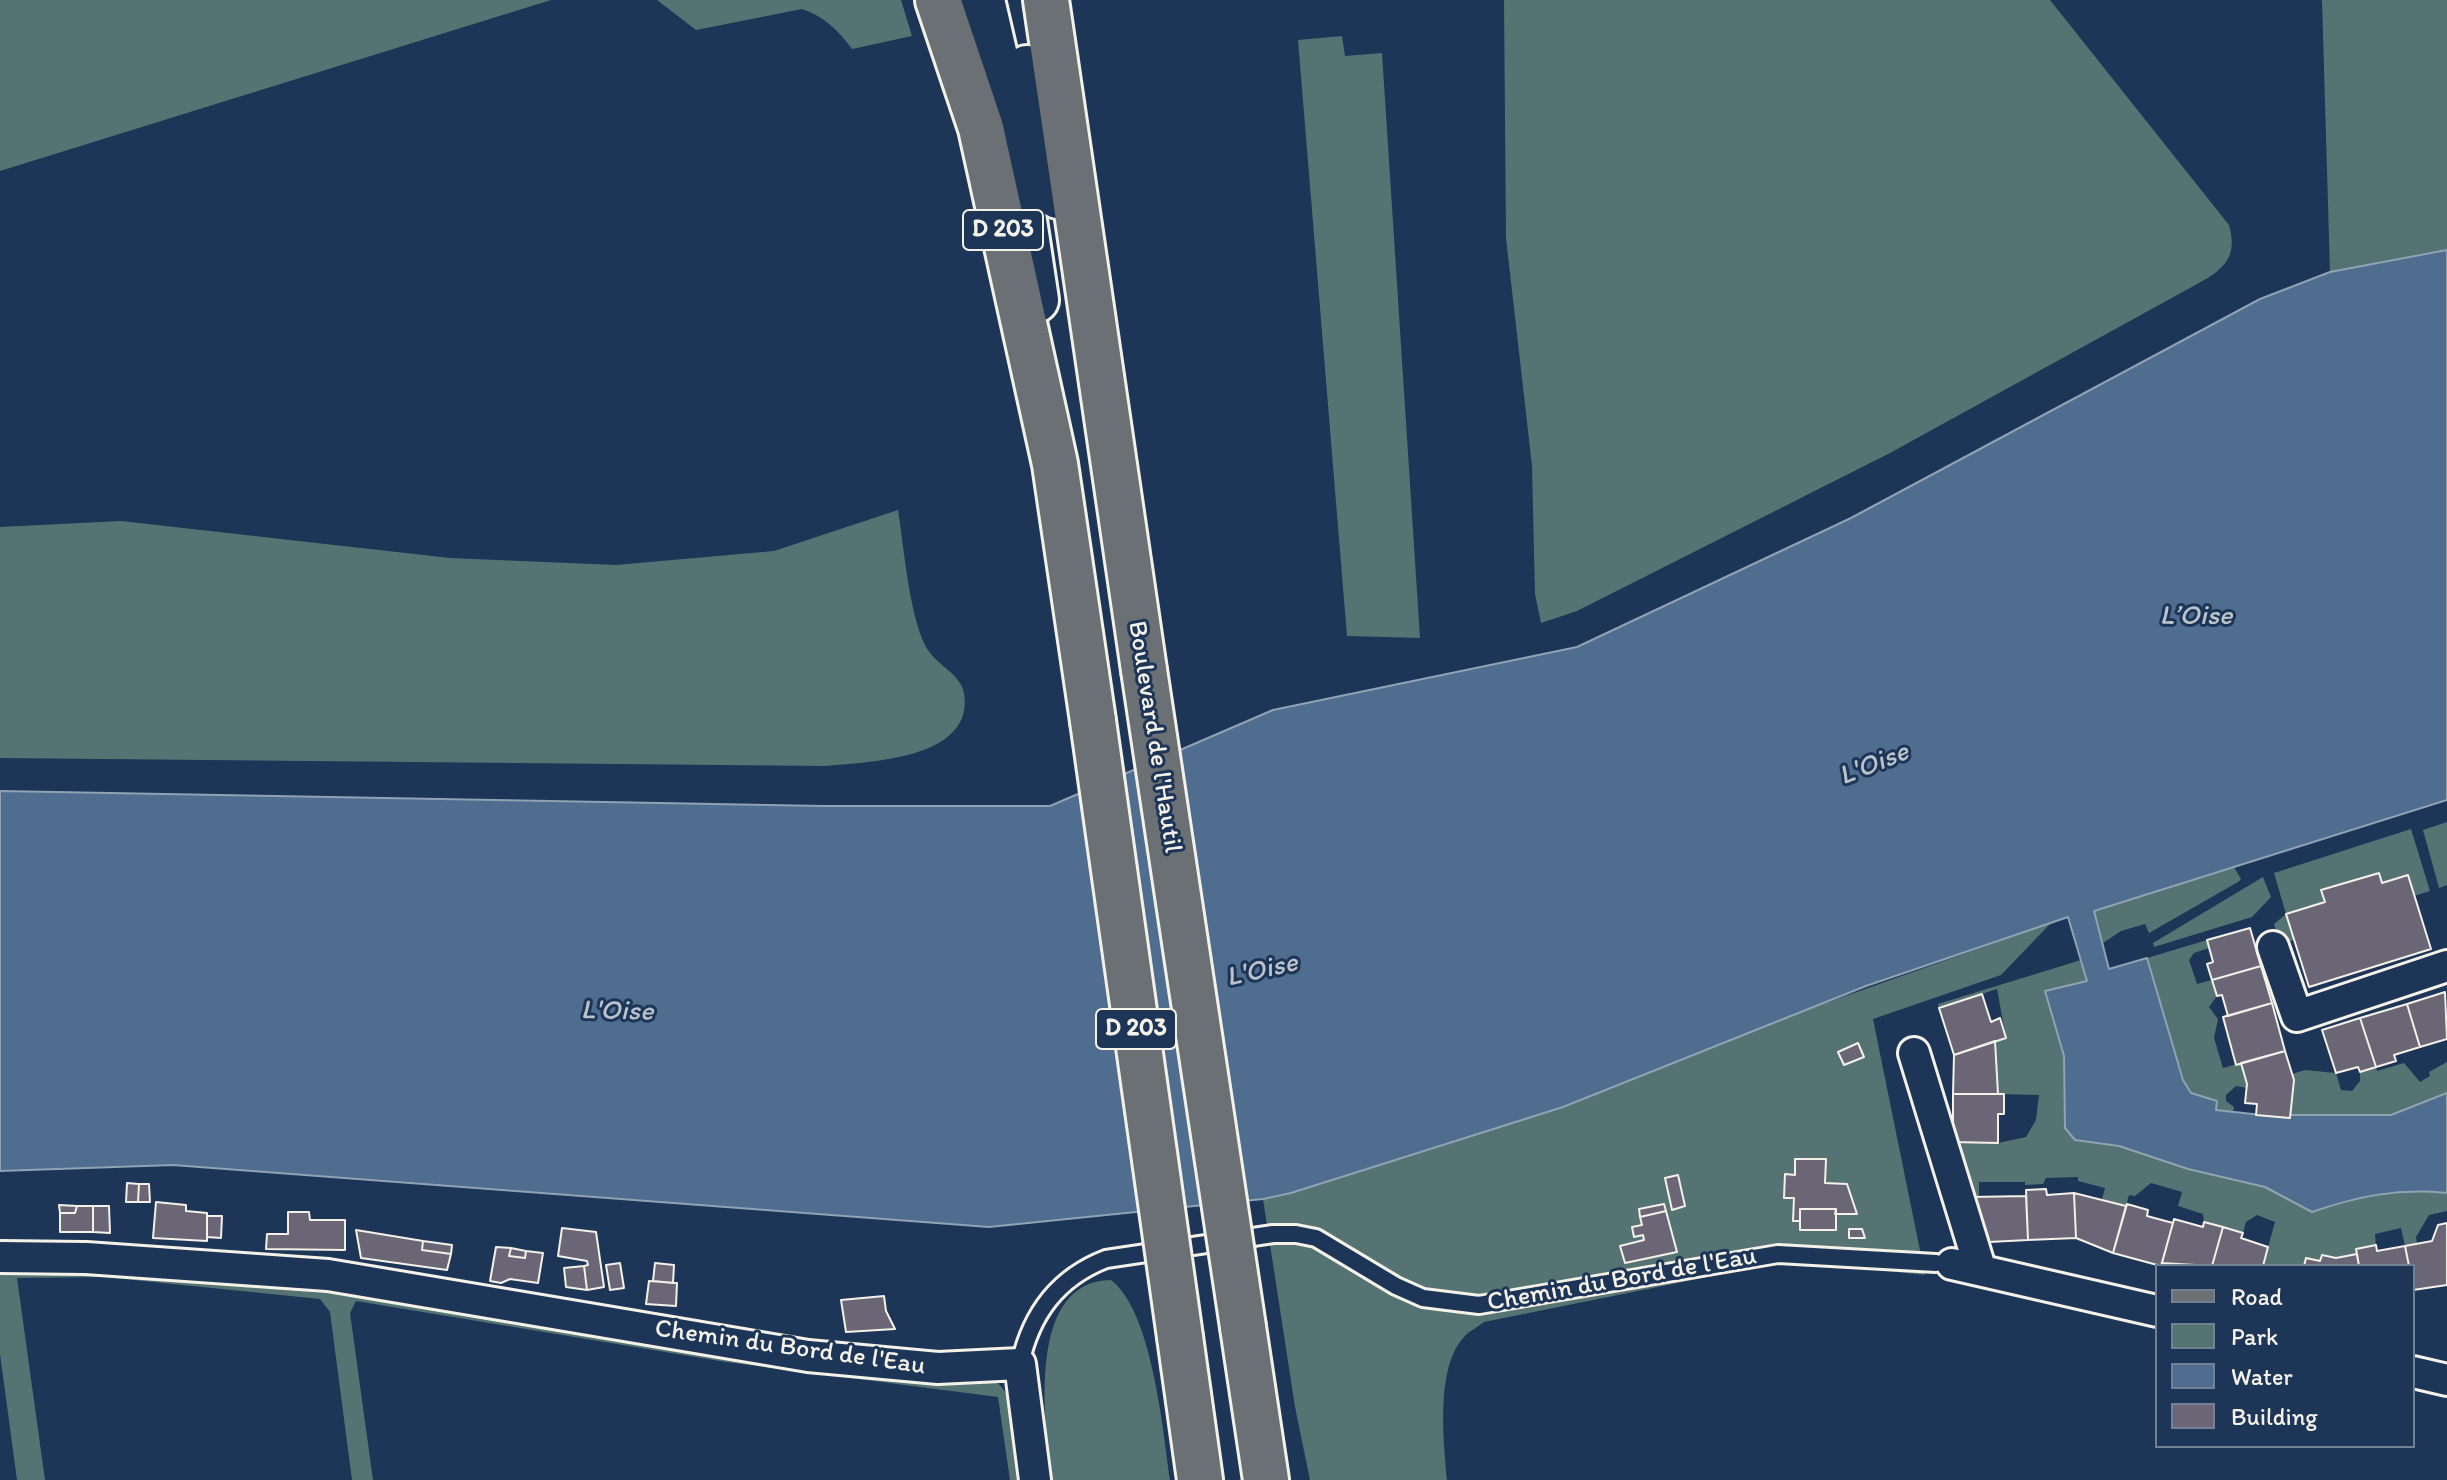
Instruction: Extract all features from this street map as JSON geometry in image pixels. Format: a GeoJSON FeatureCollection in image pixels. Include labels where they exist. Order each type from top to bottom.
{"type":"FeatureCollection","features":[{"type":"Feature","properties":{"kind":"main road","name":"D 203"},"geometry":{"type":"LineString","coordinates":[[938,0],[981,128],[1055,464],[1200,1480]]}},
{"type":"Feature","properties":{"kind":"main road"},"geometry":{"type":"LineString","coordinates":[[982,0],[1021,191],[1055,464]]}},
{"type":"Feature","properties":{"kind":"main road","name":"Boulevard de l'Hautil"},"geometry":{"type":"LineString","coordinates":[[1010,0],[1100,373],[1266,1480]]}},
{"type":"Feature","properties":{"kind":"main road","name":"D 203"},"geometry":{"type":"LineString","coordinates":[[1046,0],[1100,373]]}},
{"type":"Feature","properties":{"kind":"street"},"geometry":{"type":"LineString","coordinates":[[2273,947],[2297,1016],[2447,966]]}},
{"type":"Feature","properties":{"kind":"street"},"geometry":{"type":"LineString","coordinates":[[1914,1053],[1956,1265],[2155,1311]]}},
{"type":"Feature","properties":{"kind":"street","name":"Chemin du Bord de l'Eau"},"geometry":{"type":"LineString","coordinates":[[0,1257],[86,1258],[328,1275],[808,1356],[938,1368],[1020,1364]]}},
{"type":"Feature","properties":{"kind":"street"},"geometry":{"type":"LineString","coordinates":[[1020,1364],[1035,1480]]}},
{"type":"Feature","properties":{"kind":"street"},"geometry":{"type":"LineString","coordinates":[[2415,1372],[2447,1380]]}},
{"type":"Feature","properties":{"kind":"lane","name":"Chemin du Bord de l'Eau"},"geometry":{"type":"LineString","coordinates":[[1020,1364],[1026,1336],[1040,1308],[1058,1289],[1088,1266],[1106,1259],[1273,1234],[1316,1238],[1396,1286],[1423,1298],[1479,1305],[1778,1254],[1956,1265]]}},
{"type":"Feature","properties":{"kind":"green space"},"geometry":{"type":"Polygon","coordinates":[[[0,0],[551,0],[0,171],[0,0]]]}},
{"type":"Feature","properties":{"kind":"green space"},"geometry":{"type":"Polygon","coordinates":[[[657,0],[901,0],[912,36],[852,49],[830,25],[802,9],[696,30],[657,0]]]}},
{"type":"Feature","properties":{"kind":"green space"},"geometry":{"type":"Polygon","coordinates":[[[1504,0],[2050,0],[2229,225],[2232,242],[2229,256],[2222,267],[2208,278],[1890,453],[1577,611],[1541,623],[1535,594],[1532,466],[1506,238],[1504,0]]]}},
{"type":"Feature","properties":{"kind":"green space"},"geometry":{"type":"Polygon","coordinates":[[[2322,0],[2447,0],[2447,250],[2330,272],[2322,0]]]}},
{"type":"Feature","properties":{"kind":"green space"},"geometry":{"type":"Polygon","coordinates":[[[1342,36],[1345,56],[1382,53],[1420,638],[1347,636],[1298,40],[1342,36]]]}},
{"type":"Feature","properties":{"kind":"green space"},"geometry":{"type":"Polygon","coordinates":[[[898,510],[911,599],[920,633],[930,653],[958,680],[964,693],[963,715],[953,732],[936,744],[914,753],[890,759],[825,766],[0,758],[0,527],[121,521],[450,558],[616,565],[774,551],[898,510]]]}},
{"type":"Feature","properties":{"kind":"green space"},"geometry":{"type":"Polygon","coordinates":[[[2447,822],[2447,885],[2439,888],[2423,830],[2447,822]]]}},
{"type":"Feature","properties":{"kind":"green space"},"geometry":{"type":"Polygon","coordinates":[[[2411,829],[2430,891],[2414,896],[2408,875],[2382,883],[2379,873],[2322,890],[2325,902],[2286,914],[2274,873],[2411,829]]]}},
{"type":"Feature","properties":{"kind":"green space"},"geometry":{"type":"Polygon","coordinates":[[[2234,867],[2241,879],[2238,882],[2149,933],[2145,924],[2121,931],[2103,943],[2094,911],[2234,867]]]}},
{"type":"Feature","properties":{"kind":"green space"},"geometry":{"type":"Polygon","coordinates":[[[2263,877],[2271,897],[2252,917],[2154,947],[2153,943],[2263,877]]]}},
{"type":"Feature","properties":{"kind":"green space"},"geometry":{"type":"Polygon","coordinates":[[[2286,914],[2294,940],[2280,944],[2274,924],[2286,914]]]}},
{"type":"Feature","properties":{"kind":"green space"},"geometry":{"type":"Polygon","coordinates":[[[2051,923],[2001,975],[1873,1019],[1925,1275],[1830,1265],[1767,1265],[1484,1322],[1464,1337],[1449,1367],[1444,1406],[1447,1480],[1310,1480],[1295,1407],[1263,1199],[1291,1193],[2051,923]]]}},
{"type":"Feature","properties":{"kind":"green space"},"geometry":{"type":"Polygon","coordinates":[[[2207,940],[2209,948],[2194,953],[2189,960],[2197,984],[2212,980],[2217,996],[2209,1007],[2218,1019],[2214,1038],[2223,1068],[2241,1063],[2247,1088],[2236,1086],[2226,1095],[2226,1101],[2234,1107],[2233,1112],[2216,1110],[2217,1101],[2198,1098],[2186,1087],[2147,958],[2207,940]]]}},
{"type":"Feature","properties":{"kind":"green space"},"geometry":{"type":"Polygon","coordinates":[[[2081,960],[2087,981],[2046,991],[2060,1036],[2075,1140],[2119,1146],[2188,1169],[2265,1187],[2312,1212],[2362,1198],[2412,1192],[2447,1193],[2447,1211],[2429,1215],[2416,1237],[2417,1244],[2405,1246],[2401,1228],[2375,1234],[2376,1245],[2356,1249],[2357,1254],[2336,1258],[2322,1255],[2320,1261],[2306,1258],[2304,1264],[2264,1264],[2275,1222],[2257,1215],[2246,1222],[2243,1233],[2204,1222],[2203,1214],[2178,1206],[2182,1192],[2151,1183],[2135,1196],[2129,1195],[2126,1206],[2102,1199],[2105,1188],[2078,1181],[2078,1177],[2046,1178],[2043,1184],[2025,1185],[2025,1182],[1979,1182],[1979,1196],[1972,1197],[1957,1156],[1957,1142],[1998,1143],[2026,1137],[2036,1120],[2039,1095],[1998,1094],[1995,1041],[2006,1038],[1997,989],[1939,1008],[1938,1004],[2081,960]]]}},
{"type":"Feature","properties":{"kind":"green space"},"geometry":{"type":"Polygon","coordinates":[[[2447,1062],[2447,1093],[2410,1110],[2351,1117],[2290,1115],[2292,1074],[2305,1070],[2336,1073],[2341,1090],[2352,1091],[2360,1081],[2360,1072],[2376,1067],[2377,1071],[2404,1063],[2420,1082],[2430,1076],[2429,1072],[2447,1062]]]}},
{"type":"Feature","properties":{"kind":"green space"},"geometry":{"type":"Polygon","coordinates":[[[0,1265],[339,1284],[995,1381],[1010,1400],[1014,1413],[1022,1480],[1010,1480],[998,1397],[726,1362],[356,1301],[350,1313],[373,1480],[352,1480],[330,1312],[320,1299],[104,1277],[17,1278],[45,1480],[17,1480],[0,1354],[0,1265]]]}},
{"type":"Feature","properties":{"kind":"green space"},"geometry":{"type":"Polygon","coordinates":[[[1111,1280],[1125,1295],[1146,1344],[1159,1403],[1170,1480],[1051,1480],[1045,1392],[1046,1359],[1053,1329],[1064,1304],[1083,1287],[1111,1280]]]}},
{"type":"Feature","properties":{"kind":"water","name":"L’Oise"},"geometry":{"type":"Polygon","coordinates":[[[2447,250],[2447,800],[2094,911],[2109,969],[2147,958],[2183,1080],[2191,1093],[2217,1101],[2216,1110],[2289,1118],[2290,1115],[2391,1115],[2447,1093],[2447,1193],[2378,1195],[2312,1212],[2265,1187],[2188,1169],[2119,1146],[2075,1140],[2065,1128],[2064,1056],[2045,991],[2087,981],[2068,917],[1866,986],[1563,1107],[1291,1193],[1263,1199],[989,1227],[173,1165],[0,1171],[0,791],[824,806],[1050,806],[1273,710],[1577,647],[1851,518],[2260,299],[2330,272],[2447,250]]]}},
{"type":"Feature","properties":{"kind":"building"},"geometry":{"type":"Polygon","coordinates":[[[2379,873],[2382,883],[2408,875],[2431,949],[2309,987],[2286,914],[2325,902],[2321,890],[2379,873]]]}},
{"type":"Feature","properties":{"kind":"building"},"geometry":{"type":"Polygon","coordinates":[[[2250,928],[2261,966],[2212,980],[2207,964],[2213,962],[2207,940],[2250,928]]]}},
{"type":"Feature","properties":{"kind":"building"},"geometry":{"type":"Polygon","coordinates":[[[2261,966],[2272,1003],[2228,1016],[2222,995],[2217,996],[2212,980],[2261,966]]]}},
{"type":"Feature","properties":{"kind":"building"},"geometry":{"type":"Polygon","coordinates":[[[2445,992],[2447,1039],[2420,1047],[2407,1004],[2445,992]]]}},
{"type":"Feature","properties":{"kind":"building"},"geometry":{"type":"Polygon","coordinates":[[[1982,994],[1991,1022],[2000,1018],[2006,1038],[1954,1055],[1939,1008],[1982,994]]]}},
{"type":"Feature","properties":{"kind":"building"},"geometry":{"type":"Polygon","coordinates":[[[2272,1003],[2285,1051],[2236,1065],[2223,1017],[2272,1003]]]}},
{"type":"Feature","properties":{"kind":"building"},"geometry":{"type":"Polygon","coordinates":[[[2407,1004],[2420,1047],[2394,1055],[2396,1061],[2376,1067],[2360,1018],[2407,1004]]]}},
{"type":"Feature","properties":{"kind":"building"},"geometry":{"type":"Polygon","coordinates":[[[2360,1018],[2376,1067],[2360,1072],[2358,1067],[2336,1073],[2322,1030],[2360,1018]]]}},
{"type":"Feature","properties":{"kind":"building"},"geometry":{"type":"Polygon","coordinates":[[[1995,1041],[1998,1094],[1953,1094],[1954,1055],[1995,1041]]]}},
{"type":"Feature","properties":{"kind":"building"},"geometry":{"type":"Polygon","coordinates":[[[1858,1043],[1864,1057],[1844,1065],[1838,1052],[1858,1043]]]}},
{"type":"Feature","properties":{"kind":"building"},"geometry":{"type":"Polygon","coordinates":[[[2285,1051],[2294,1080],[2290,1118],[2256,1115],[2257,1104],[2245,1103],[2247,1084],[2241,1063],[2285,1051]]]}},
{"type":"Feature","properties":{"kind":"building"},"geometry":{"type":"Polygon","coordinates":[[[1953,1094],[2004,1094],[2004,1114],[1998,1114],[1998,1143],[1953,1142],[1953,1094]]]}},
{"type":"Feature","properties":{"kind":"building"},"geometry":{"type":"Polygon","coordinates":[[[1795,1159],[1826,1159],[1825,1183],[1847,1184],[1857,1214],[1835,1214],[1836,1209],[1800,1209],[1800,1221],[1793,1221],[1794,1198],[1784,1198],[1785,1174],[1795,1175],[1795,1159]]]}},
{"type":"Feature","properties":{"kind":"building"},"geometry":{"type":"Polygon","coordinates":[[[1678,1175],[1685,1206],[1672,1210],[1665,1178],[1678,1175]]]}},
{"type":"Feature","properties":{"kind":"building"},"geometry":{"type":"Polygon","coordinates":[[[127,1183],[139,1184],[138,1202],[126,1202],[127,1183]]]}},
{"type":"Feature","properties":{"kind":"building"},"geometry":{"type":"Polygon","coordinates":[[[139,1184],[149,1184],[150,1202],[138,1202],[139,1184]]]}},
{"type":"Feature","properties":{"kind":"building"},"geometry":{"type":"Polygon","coordinates":[[[2046,1189],[2047,1195],[2074,1193],[2076,1238],[2028,1240],[2026,1190],[2046,1189]]]}},
{"type":"Feature","properties":{"kind":"building"},"geometry":{"type":"Polygon","coordinates":[[[2074,1193],[2126,1206],[2113,1253],[2076,1238],[2074,1193]]]}},
{"type":"Feature","properties":{"kind":"building"},"geometry":{"type":"Polygon","coordinates":[[[2026,1196],[2028,1240],[1989,1242],[1972,1197],[2026,1196]]]}},
{"type":"Feature","properties":{"kind":"building"},"geometry":{"type":"Polygon","coordinates":[[[156,1202],[186,1205],[186,1211],[207,1213],[207,1241],[153,1238],[156,1202]]]}},
{"type":"Feature","properties":{"kind":"building"},"geometry":{"type":"Polygon","coordinates":[[[1664,1204],[1666,1211],[1640,1217],[1639,1209],[1664,1204]]]}},
{"type":"Feature","properties":{"kind":"building"},"geometry":{"type":"Polygon","coordinates":[[[2127,1204],[2148,1210],[2147,1216],[2173,1223],[2162,1264],[2113,1253],[2127,1204]]]}},
{"type":"Feature","properties":{"kind":"building"},"geometry":{"type":"Polygon","coordinates":[[[59,1205],[77,1206],[75,1213],[60,1213],[59,1205]]]}},
{"type":"Feature","properties":{"kind":"building"},"geometry":{"type":"Polygon","coordinates":[[[77,1206],[93,1206],[93,1232],[60,1232],[60,1213],[75,1213],[77,1206]]]}},
{"type":"Feature","properties":{"kind":"building"},"geometry":{"type":"Polygon","coordinates":[[[93,1206],[109,1206],[110,1233],[93,1232],[93,1206]]]}},
{"type":"Feature","properties":{"kind":"building"},"geometry":{"type":"Polygon","coordinates":[[[1800,1209],[1836,1209],[1836,1230],[1800,1230],[1800,1209]]]}},
{"type":"Feature","properties":{"kind":"building"},"geometry":{"type":"Polygon","coordinates":[[[1666,1211],[1677,1252],[1625,1263],[1620,1246],[1644,1240],[1643,1235],[1634,1237],[1632,1227],[1642,1225],[1640,1217],[1666,1211]]]}},
{"type":"Feature","properties":{"kind":"building"},"geometry":{"type":"Polygon","coordinates":[[[288,1212],[309,1212],[310,1220],[345,1220],[345,1250],[266,1249],[267,1234],[288,1234],[288,1212]]]}},
{"type":"Feature","properties":{"kind":"building"},"geometry":{"type":"Polygon","coordinates":[[[207,1216],[222,1216],[221,1238],[207,1237],[207,1216]]]}},
{"type":"Feature","properties":{"kind":"building"},"geometry":{"type":"Polygon","coordinates":[[[2174,1219],[2203,1227],[2204,1222],[2223,1227],[2213,1264],[2162,1263],[2174,1219]]]}},
{"type":"Feature","properties":{"kind":"building"},"geometry":{"type":"Polygon","coordinates":[[[2447,1223],[2447,1285],[2415,1290],[2415,1264],[2409,1264],[2405,1246],[2432,1241],[2438,1225],[2447,1223]]]}},
{"type":"Feature","properties":{"kind":"building"},"geometry":{"type":"Polygon","coordinates":[[[2223,1227],[2243,1233],[2241,1238],[2268,1247],[2264,1264],[2213,1264],[2223,1227]]]}},
{"type":"Feature","properties":{"kind":"building"},"geometry":{"type":"Polygon","coordinates":[[[562,1228],[596,1232],[604,1287],[587,1290],[584,1266],[588,1265],[587,1261],[558,1256],[562,1228]]]}},
{"type":"Feature","properties":{"kind":"building"},"geometry":{"type":"Polygon","coordinates":[[[1849,1229],[1862,1229],[1865,1238],[1849,1238],[1849,1229]]]}},
{"type":"Feature","properties":{"kind":"building"},"geometry":{"type":"Polygon","coordinates":[[[356,1230],[423,1241],[422,1250],[451,1254],[447,1270],[361,1258],[356,1230]]]}},
{"type":"Feature","properties":{"kind":"building"},"geometry":{"type":"Polygon","coordinates":[[[423,1241],[452,1245],[451,1254],[422,1250],[423,1241]]]}},
{"type":"Feature","properties":{"kind":"building"},"geometry":{"type":"Polygon","coordinates":[[[2376,1245],[2377,1251],[2405,1246],[2409,1264],[2359,1264],[2356,1249],[2376,1245]]]}},
{"type":"Feature","properties":{"kind":"building"},"geometry":{"type":"Polygon","coordinates":[[[496,1247],[511,1248],[509,1256],[525,1258],[526,1251],[543,1253],[538,1283],[510,1279],[501,1283],[490,1281],[496,1247]]]}},
{"type":"Feature","properties":{"kind":"building"},"geometry":{"type":"Polygon","coordinates":[[[511,1248],[526,1251],[525,1258],[509,1256],[511,1248]]]}},
{"type":"Feature","properties":{"kind":"building"},"geometry":{"type":"Polygon","coordinates":[[[2357,1254],[2359,1264],[2304,1264],[2306,1258],[2320,1261],[2322,1255],[2336,1258],[2357,1254]]]}},
{"type":"Feature","properties":{"kind":"building"},"geometry":{"type":"Polygon","coordinates":[[[620,1263],[624,1288],[610,1290],[606,1265],[620,1263]]]}},
{"type":"Feature","properties":{"kind":"building"},"geometry":{"type":"Polygon","coordinates":[[[655,1263],[674,1265],[673,1283],[653,1281],[655,1263]]]}},
{"type":"Feature","properties":{"kind":"building"},"geometry":{"type":"Polygon","coordinates":[[[584,1266],[587,1290],[566,1287],[564,1268],[584,1266]]]}},
{"type":"Feature","properties":{"kind":"building"},"geometry":{"type":"Polygon","coordinates":[[[649,1281],[677,1283],[676,1306],[646,1304],[649,1281]]]}},
{"type":"Feature","properties":{"kind":"building"},"geometry":{"type":"Polygon","coordinates":[[[884,1296],[886,1311],[895,1329],[846,1332],[841,1300],[884,1296]]]}},
{"type":"Feature","properties":{"kind":"water label","name":"L'Oise"},"geometry":{"type":"Point","coordinates":[1874,765]}},
{"type":"Feature","properties":{"kind":"water label","name":"L'Oise"},"geometry":{"type":"Point","coordinates":[1262,971]}},
{"type":"Feature","properties":{"kind":"water label","name":"L'Oise"},"geometry":{"type":"Point","coordinates":[617,1012]}}]}
